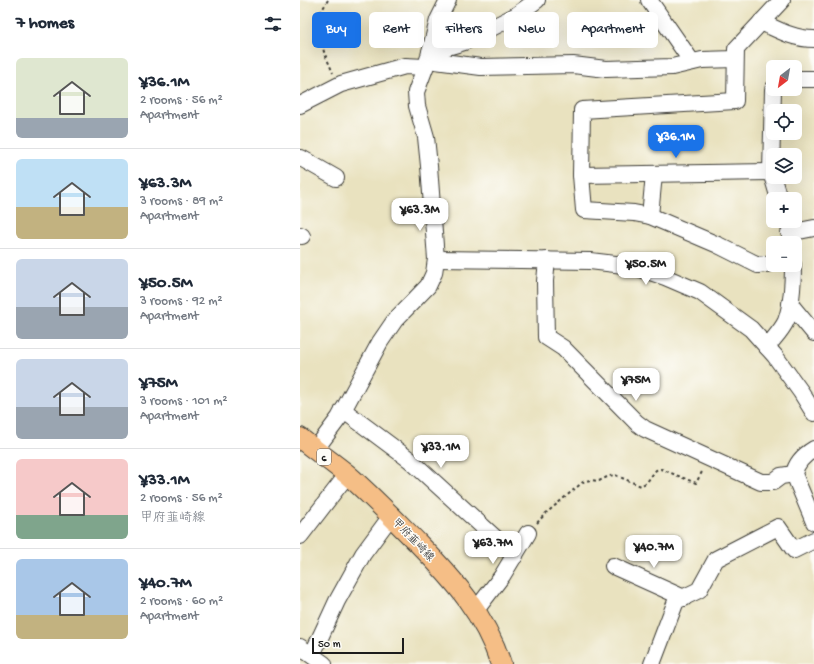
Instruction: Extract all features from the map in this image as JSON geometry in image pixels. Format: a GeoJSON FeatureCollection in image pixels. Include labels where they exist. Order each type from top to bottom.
{"type":"FeatureCollection","features":[{"type":"Feature","properties":{"kind":"main road","name":"甲府韮崎線"},"geometry":{"type":"LineString","coordinates":[[307,444],[347,475],[391,516],[443,569],[476,610],[488,633],[501,664]]}},
{"type":"Feature","properties":{"kind":"street"},"geometry":{"type":"LineString","coordinates":[[307,444],[339,418],[380,342],[395,320],[428,286],[434,273],[436,259],[430,166],[426,137],[417,106],[416,92],[428,60],[438,20],[448,0]]}},
{"type":"Feature","properties":{"kind":"street"},"geometry":{"type":"LineString","coordinates":[[300,105],[338,85],[428,60],[515,16],[537,0]]}},
{"type":"Feature","properties":{"kind":"street"},"geometry":{"type":"LineString","coordinates":[[649,0],[692,62]]}},
{"type":"Feature","properties":{"kind":"street"},"geometry":{"type":"LineString","coordinates":[[766,264],[758,265],[718,245],[650,216],[634,213],[584,210],[581,175],[582,110],[735,101],[736,49],[761,22],[774,3]]}},
{"type":"Feature","properties":{"kind":"street"},"geometry":{"type":"LineString","coordinates":[[761,22],[790,35],[805,39],[814,39]]}},
{"type":"Feature","properties":{"kind":"street"},"geometry":{"type":"LineString","coordinates":[[428,60],[481,66],[573,65],[606,69],[672,67],[702,60],[735,59]]}},
{"type":"Feature","properties":{"kind":"street"},"geometry":{"type":"LineString","coordinates":[[802,79],[814,79]]}},
{"type":"Feature","properties":{"kind":"street"},"geometry":{"type":"LineString","coordinates":[[772,148],[773,96]]}},
{"type":"Feature","properties":{"kind":"street"},"geometry":{"type":"LineString","coordinates":[[300,158],[336,178]]}},
{"type":"Feature","properties":{"kind":"street"},"geometry":{"type":"LineString","coordinates":[[581,175],[766,172]]}},
{"type":"Feature","properties":{"kind":"street"},"geometry":{"type":"LineString","coordinates":[[650,216],[654,174]]}},
{"type":"Feature","properties":{"kind":"street"},"geometry":{"type":"LineString","coordinates":[[789,232],[814,228]]}},
{"type":"Feature","properties":{"kind":"street"},"geometry":{"type":"LineString","coordinates":[[436,259],[590,261],[632,266],[665,277],[700,292],[751,329],[775,356],[814,413]]}},
{"type":"Feature","properties":{"kind":"street"},"geometry":{"type":"LineString","coordinates":[[547,260],[545,281],[546,337],[562,348],[637,423],[646,429],[761,482],[773,482],[781,476],[794,474]]}},
{"type":"Feature","properties":{"kind":"street"},"geometry":{"type":"LineString","coordinates":[[767,347],[785,322],[790,304],[793,272]]}},
{"type":"Feature","properties":{"kind":"street"},"geometry":{"type":"LineString","coordinates":[[790,304],[814,333]]}},
{"type":"Feature","properties":{"kind":"street"},"geometry":{"type":"LineString","coordinates":[[343,410],[410,460],[515,556]]}},
{"type":"Feature","properties":{"kind":"street"},"geometry":{"type":"LineString","coordinates":[[814,449],[806,454],[795,466],[794,474],[814,522]]}},
{"type":"Feature","properties":{"kind":"street"},"geometry":{"type":"LineString","coordinates":[[300,536],[347,475]]}},
{"type":"Feature","properties":{"kind":"street"},"geometry":{"type":"LineString","coordinates":[[312,655],[337,600],[360,560],[391,516]]}},
{"type":"Feature","properties":{"kind":"street"},"geometry":{"type":"LineString","coordinates":[[652,664],[676,602],[699,590],[716,559],[778,527],[794,550],[814,540]]}},
{"type":"Feature","properties":{"kind":"street"},"geometry":{"type":"LineString","coordinates":[[476,610],[502,576],[528,533]]}},
{"type":"Feature","properties":{"kind":"street"},"geometry":{"type":"LineString","coordinates":[[613,566],[684,598]]}},
{"type":"Feature","properties":{"kind":"path"},"geometry":{"type":"LineString","coordinates":[[328,0],[316,20],[324,52],[338,85]]}},
{"type":"Feature","properties":{"kind":"path"},"geometry":{"type":"LineString","coordinates":[[528,533],[545,514],[583,482],[590,480],[600,481],[609,476],[615,475],[641,486],[647,482],[656,470],[661,469],[696,483],[709,458]]}}]}
